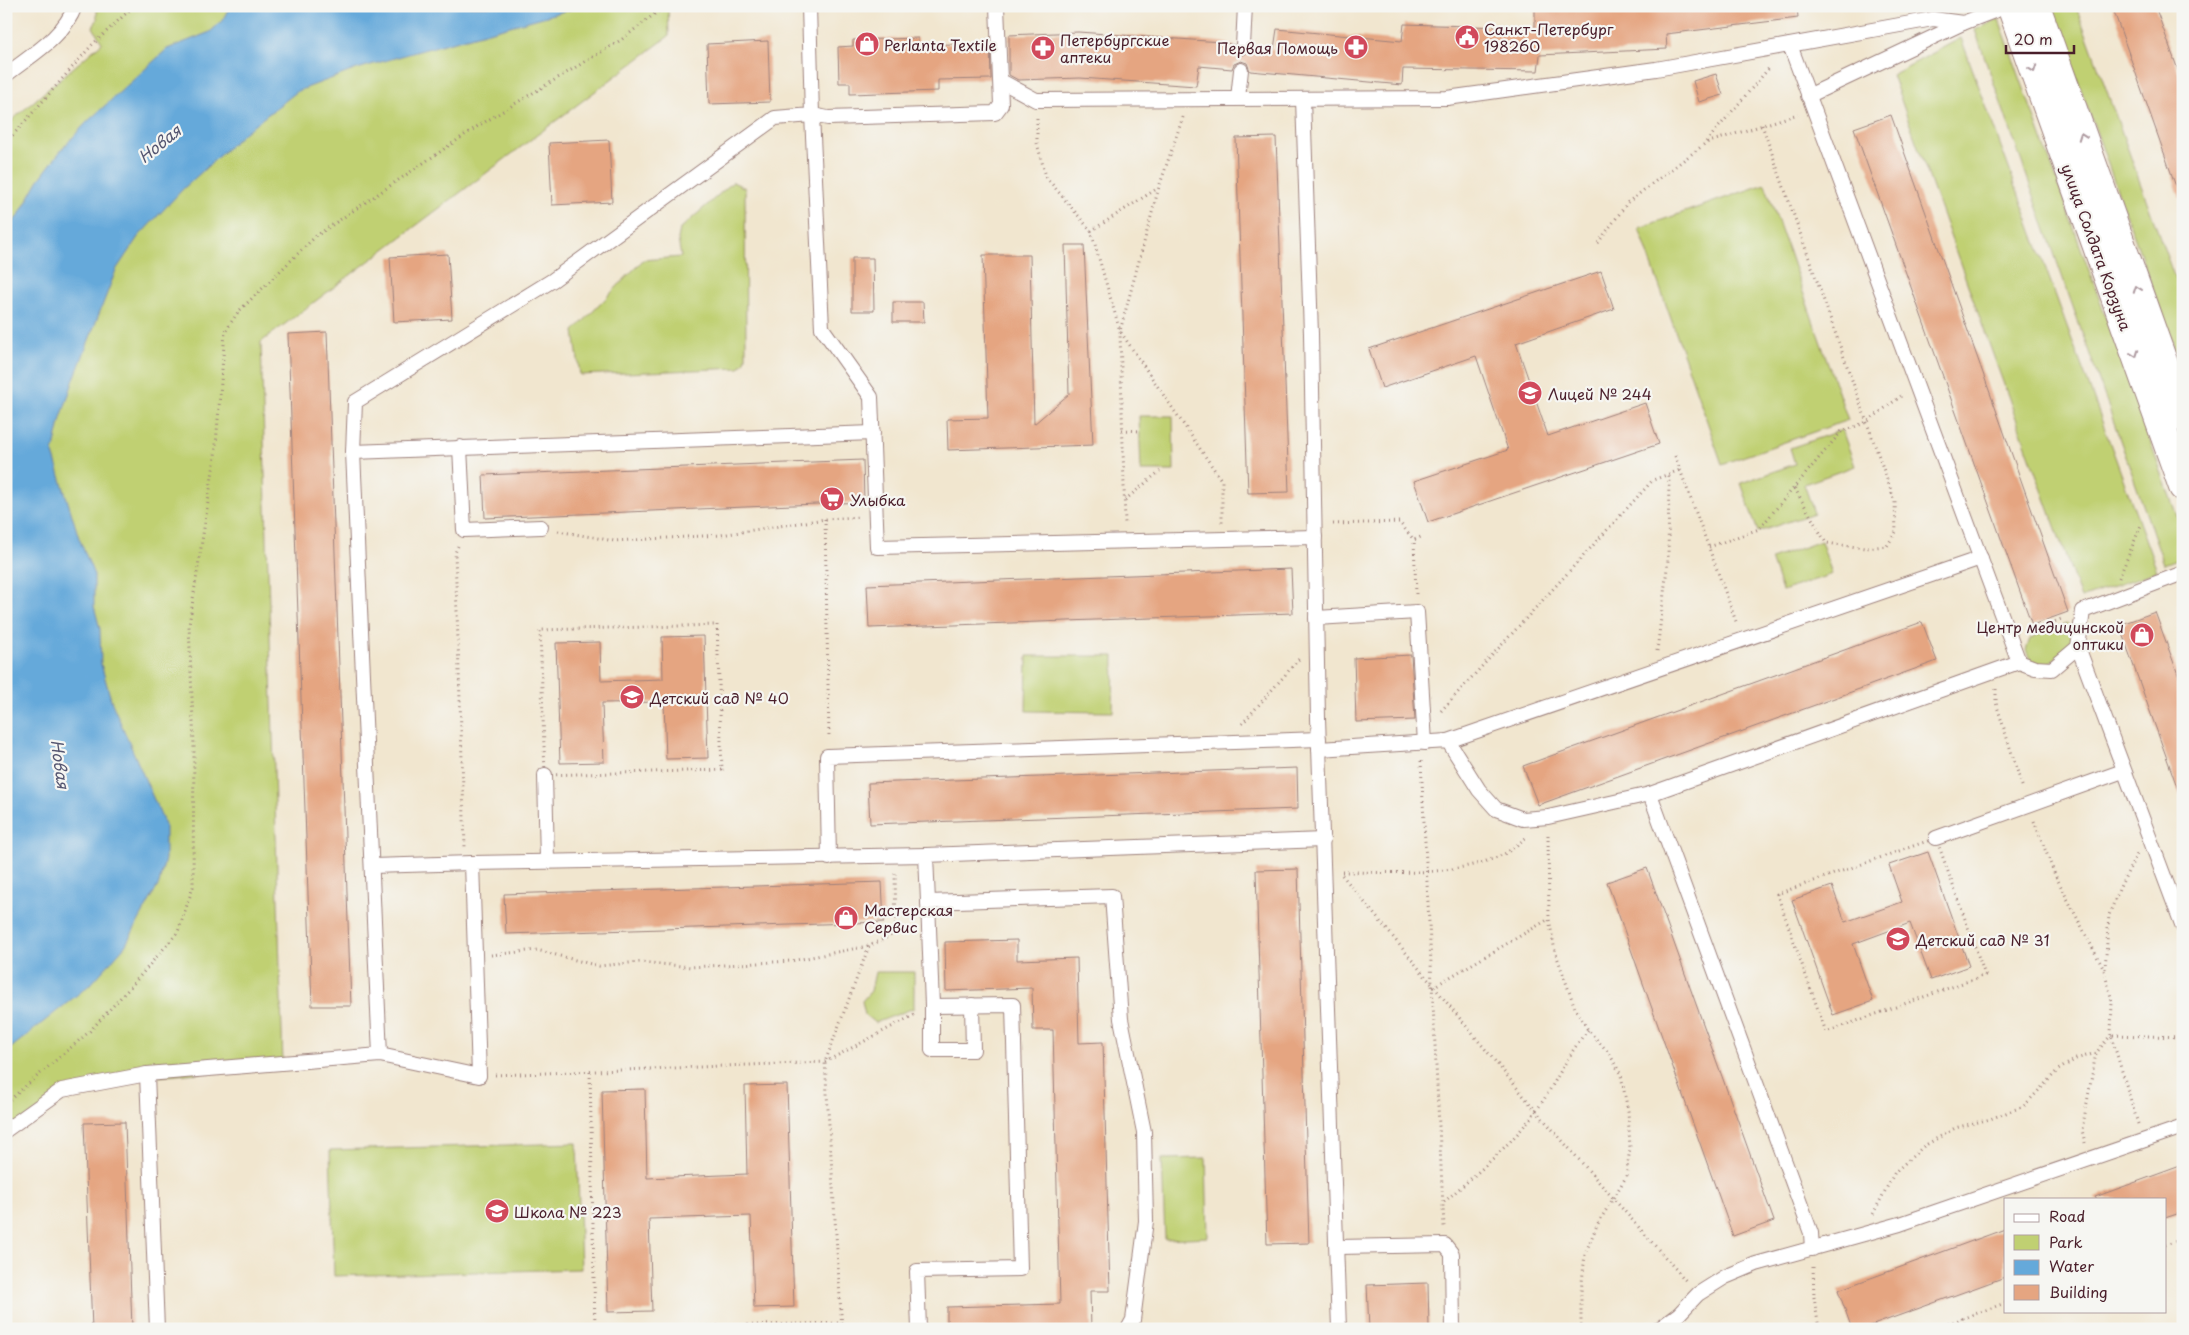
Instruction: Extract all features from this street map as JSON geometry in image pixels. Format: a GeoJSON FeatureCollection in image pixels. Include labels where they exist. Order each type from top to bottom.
{"type":"FeatureCollection","features":[{"type":"Feature","properties":{"kind":"street","name":"улица Солдата Корзуна"},"geometry":{"type":"LineString","coordinates":[[2011,6],[2183,487]]}},
{"type":"Feature","properties":{"kind":"street","name":"улица Солдата Корзуна"},"geometry":{"type":"LineString","coordinates":[[2036,6],[2183,417]]}},
{"type":"Feature","properties":{"kind":"lane"},"geometry":{"type":"LineString","coordinates":[[6,75],[50,41],[70,21],[75,6]]}},
{"type":"Feature","properties":{"kind":"lane"},"geometry":{"type":"LineString","coordinates":[[809,6],[822,328],[872,397],[875,516],[878,547],[1126,541],[1315,530]]}},
{"type":"Feature","properties":{"kind":"lane"},"geometry":{"type":"LineString","coordinates":[[380,1055],[353,452],[356,402],[553,280],[774,118],[812,115],[828,118],[995,114],[1001,104],[997,6]]}},
{"type":"Feature","properties":{"kind":"lane"},"geometry":{"type":"LineString","coordinates":[[1243,46],[1245,6]]}},
{"type":"Feature","properties":{"kind":"lane"},"geometry":{"type":"LineString","coordinates":[[1810,102],[1963,23],[2007,6]]}},
{"type":"Feature","properties":{"kind":"lane"},"geometry":{"type":"LineString","coordinates":[[1001,81],[1036,100],[1447,98],[1656,69],[1933,19],[1963,23]]}},
{"type":"Feature","properties":{"kind":"lane"},"geometry":{"type":"LineString","coordinates":[[1790,45],[2019,662]]}},
{"type":"Feature","properties":{"kind":"lane"},"geometry":{"type":"LineString","coordinates":[[1238,98],[1241,70]]}},
{"type":"Feature","properties":{"kind":"lane"},"geometry":{"type":"LineString","coordinates":[[1303,98],[1319,744],[1338,1247],[1339,1329]]}},
{"type":"Feature","properties":{"kind":"lane"},"geometry":{"type":"LineString","coordinates":[[353,452],[873,432]]}},
{"type":"Feature","properties":{"kind":"lane"},"geometry":{"type":"LineString","coordinates":[[460,447],[464,530],[541,527]]}},
{"type":"Feature","properties":{"kind":"lane"},"geometry":{"type":"LineString","coordinates":[[829,858],[827,756],[1227,742],[1319,744],[1448,741],[1744,641],[1981,558]]}},
{"type":"Feature","properties":{"kind":"lane"},"geometry":{"type":"LineString","coordinates":[[2183,572],[2083,611],[2078,647],[2183,927]]}},
{"type":"Feature","properties":{"kind":"lane"},"geometry":{"type":"LineString","coordinates":[[1316,618],[1417,612],[1425,743]]}},
{"type":"Feature","properties":{"kind":"lane"},"geometry":{"type":"LineString","coordinates":[[1448,741],[1479,790],[1496,809],[1523,819],[1548,817],[1650,794],[2019,662],[2035,668],[2052,669],[2078,647]]}},
{"type":"Feature","properties":{"kind":"lane"},"geometry":{"type":"LineString","coordinates":[[1936,838],[2123,771]]}},
{"type":"Feature","properties":{"kind":"lane"},"geometry":{"type":"LineString","coordinates":[[545,775],[547,860]]}},
{"type":"Feature","properties":{"kind":"lane"},"geometry":{"type":"LineString","coordinates":[[1650,794],[1811,1233],[1812,1249]]}},
{"type":"Feature","properties":{"kind":"lane"},"geometry":{"type":"LineString","coordinates":[[372,866],[547,860],[829,858],[1323,840]]}},
{"type":"Feature","properties":{"kind":"lane"},"geometry":{"type":"LineString","coordinates":[[926,855],[932,1050],[973,1050],[972,1005]]}},
{"type":"Feature","properties":{"kind":"lane"},"geometry":{"type":"LineString","coordinates":[[6,1130],[62,1090],[147,1074],[380,1055],[480,1076],[474,957],[472,863]]}},
{"type":"Feature","properties":{"kind":"lane"},"geometry":{"type":"LineString","coordinates":[[928,902],[1112,896],[1121,1020],[1144,1132],[1146,1221],[1133,1320],[1128,1329]]}},
{"type":"Feature","properties":{"kind":"lane"},"geometry":{"type":"LineString","coordinates":[[920,1329],[917,1271],[1020,1269],[1013,1005],[932,1006]]}},
{"type":"Feature","properties":{"kind":"lane"},"geometry":{"type":"LineString","coordinates":[[147,1074],[157,1329]]}},
{"type":"Feature","properties":{"kind":"lane"},"geometry":{"type":"LineString","coordinates":[[1659,1329],[1679,1314],[1698,1294],[1725,1276],[1756,1264],[1900,1224],[2183,1127]]}},
{"type":"Feature","properties":{"kind":"lane"},"geometry":{"type":"LineString","coordinates":[[1338,1247],[1445,1245],[1452,1254],[1453,1329]]}},
{"type":"Feature","properties":{"kind":"path"},"geometry":{"type":"LineString","coordinates":[[6,143],[92,45],[134,6]]}},
{"type":"Feature","properties":{"kind":"path"},"geometry":{"type":"LineString","coordinates":[[6,1103],[90,1031],[134,983],[178,932],[193,887],[194,745],[189,625],[215,457],[225,332],[238,312],[316,236],[478,126],[621,40],[664,6]]}},
{"type":"Feature","properties":{"kind":"path"},"geometry":{"type":"LineString","coordinates":[[1598,243],[1628,202],[1706,143],[1790,45]]}},
{"type":"Feature","properties":{"kind":"path"},"geometry":{"type":"LineString","coordinates":[[1036,100],[1037,143],[1046,177],[1091,231],[1120,331],[1126,541]]}},
{"type":"Feature","properties":{"kind":"path"},"geometry":{"type":"LineString","coordinates":[[1189,100],[1159,187],[1120,331],[1222,481],[1223,526]]}},
{"type":"Feature","properties":{"kind":"path"},"geometry":{"type":"LineString","coordinates":[[1706,143],[1762,125],[1810,102]]}},
{"type":"Feature","properties":{"kind":"path"},"geometry":{"type":"LineString","coordinates":[[1762,125],[1895,502],[1896,532],[1887,546],[1865,548],[1826,543],[1794,487]]}},
{"type":"Feature","properties":{"kind":"path"},"geometry":{"type":"LineString","coordinates":[[1091,231],[1159,187]]}},
{"type":"Feature","properties":{"kind":"path"},"geometry":{"type":"LineString","coordinates":[[1708,547],[1759,529],[1841,432],[1867,422],[1916,384]]}},
{"type":"Feature","properties":{"kind":"path"},"geometry":{"type":"LineString","coordinates":[[1122,430],[1140,431]]}},
{"type":"Feature","properties":{"kind":"path"},"geometry":{"type":"LineString","coordinates":[[1674,456],[1744,641]]}},
{"type":"Feature","properties":{"kind":"path"},"geometry":{"type":"LineString","coordinates":[[1440,714],[1653,480],[1680,470]]}},
{"type":"Feature","properties":{"kind":"path"},"geometry":{"type":"LineString","coordinates":[[1124,501],[1160,471]]}},
{"type":"Feature","properties":{"kind":"path"},"geometry":{"type":"LineString","coordinates":[[1654,671],[1668,560],[1669,474]]}},
{"type":"Feature","properties":{"kind":"path"},"geometry":{"type":"LineString","coordinates":[[541,527],[614,541],[721,535],[826,519],[875,516]]}},
{"type":"Feature","properties":{"kind":"path"},"geometry":{"type":"LineString","coordinates":[[826,519],[830,731],[827,756]]}},
{"type":"Feature","properties":{"kind":"path"},"geometry":{"type":"LineString","coordinates":[[1315,530],[1399,522],[1414,540],[1417,612]]}},
{"type":"Feature","properties":{"kind":"path"},"geometry":{"type":"LineString","coordinates":[[2110,600],[2142,523]]}},
{"type":"Feature","properties":{"kind":"path"},"geometry":{"type":"LineString","coordinates":[[464,530],[455,553],[465,851],[472,863]]}},
{"type":"Feature","properties":{"kind":"path"},"geometry":{"type":"LineString","coordinates":[[1414,540],[1423,536]]}},
{"type":"Feature","properties":{"kind":"path"},"geometry":{"type":"LineString","coordinates":[[2011,638],[2083,611]]}},
{"type":"Feature","properties":{"kind":"path"},"geometry":{"type":"LineString","coordinates":[[717,625],[722,770],[545,775],[540,630],[717,625]]}},
{"type":"Feature","properties":{"kind":"path"},"geometry":{"type":"LineString","coordinates":[[1227,742],[1317,638]]}},
{"type":"Feature","properties":{"kind":"path"},"geometry":{"type":"LineString","coordinates":[[1998,671],[1995,686],[1996,703],[2028,805],[2055,875],[2104,970],[2112,1001],[2111,1035],[2143,1141]]}},
{"type":"Feature","properties":{"kind":"path"},"geometry":{"type":"LineString","coordinates":[[1425,743],[1421,752],[1445,1245]]}},
{"type":"Feature","properties":{"kind":"path"},"geometry":{"type":"LineString","coordinates":[[1548,817],[1528,836],[1503,854],[1470,864],[1426,872],[1340,872],[1536,1110],[1698,1294]]}},
{"type":"Feature","properties":{"kind":"path"},"geometry":{"type":"LineString","coordinates":[[1548,817],[1549,919],[1555,951],[1575,1008],[1588,1030],[1609,1053],[1621,1075],[1628,1111],[1630,1148],[1626,1176],[1614,1199],[1596,1225],[1586,1254],[1581,1292],[1581,1329]]}},
{"type":"Feature","properties":{"kind":"path"},"geometry":{"type":"LineString","coordinates":[[2104,970],[2109,915],[2120,887],[2148,837]]}},
{"type":"Feature","properties":{"kind":"path"},"geometry":{"type":"LineString","coordinates":[[1936,838],[1985,975],[1826,1032],[1777,894],[1936,838]]}},
{"type":"Feature","properties":{"kind":"path"},"geometry":{"type":"LineString","coordinates":[[474,957],[537,950],[599,966],[640,962],[691,967],[791,961],[869,946],[896,933],[895,856]]}},
{"type":"Feature","properties":{"kind":"path"},"geometry":{"type":"LineString","coordinates":[[1433,987],[1549,919]]}},
{"type":"Feature","properties":{"kind":"path"},"geometry":{"type":"LineString","coordinates":[[842,1329],[824,1062],[869,946]]}},
{"type":"Feature","properties":{"kind":"path"},"geometry":{"type":"LineString","coordinates":[[480,1076],[824,1062],[932,1006]]}},
{"type":"Feature","properties":{"kind":"path"},"geometry":{"type":"LineString","coordinates":[[1444,1203],[1497,1155],[1536,1110],[1573,1048],[1588,1030]]}},
{"type":"Feature","properties":{"kind":"path"},"geometry":{"type":"LineString","coordinates":[[2111,1035],[2183,1037]]}},
{"type":"Feature","properties":{"kind":"path"},"geometry":{"type":"LineString","coordinates":[[2090,1160],[2082,1130],[2096,1053],[2111,1035]]}},
{"type":"Feature","properties":{"kind":"path"},"geometry":{"type":"LineString","coordinates":[[1870,1219],[1895,1172],[1924,1146],[1955,1128],[1990,1120],[2024,1106],[2058,1070],[2076,1059],[2096,1053]]}},
{"type":"Feature","properties":{"kind":"path"},"geometry":{"type":"LineString","coordinates":[[590,1072],[596,1329],[842,1323],[850,1329]]}},
{"type":"Feature","properties":{"kind":"path"},"geometry":{"type":"LineString","coordinates":[[2166,1245],[2183,1238]]}},
{"type":"Feature","properties":{"kind":"path"},"geometry":{"type":"LineString","coordinates":[[1812,1249],[1814,1297],[1819,1329]]}},
{"type":"Feature","properties":{"kind":"path"},"geometry":{"type":"LineString","coordinates":[[1934,1329],[2004,1303]]}},
{"type":"Feature","properties":{"kind":"path"},"geometry":{"type":"LineString","coordinates":[[1962,1318],[1966,1329]]}},
{"type":"Feature","properties":{"kind":"green space"},"geometry":{"type":"Polygon","coordinates":[[[97,6],[668,6],[669,36],[261,342],[283,1065],[111,1081],[61,1100],[6,1137],[6,131],[12,120],[102,43],[93,27],[97,20],[97,6]]]}},
{"type":"Feature","properties":{"kind":"green space"},"geometry":{"type":"Polygon","coordinates":[[[2051,6],[2076,6],[2183,301],[2183,372],[2051,6]]]}},
{"type":"Feature","properties":{"kind":"green space"},"geometry":{"type":"Polygon","coordinates":[[[1999,19],[2183,533],[2183,557],[2164,564],[1975,30],[1999,19]]]}},
{"type":"Feature","properties":{"kind":"green space"},"geometry":{"type":"Polygon","coordinates":[[[1961,38],[2157,571],[2081,598],[1892,75],[1961,38]]]}},
{"type":"Feature","properties":{"kind":"green space"},"geometry":{"type":"Polygon","coordinates":[[[733,182],[745,188],[745,361],[739,368],[580,375],[574,331],[643,260],[681,257],[678,239],[680,229],[733,182]]]}},
{"type":"Feature","properties":{"kind":"green space"},"geometry":{"type":"Polygon","coordinates":[[[1765,184],[1848,420],[1722,464],[1639,228],[1765,184]]]}},
{"type":"Feature","properties":{"kind":"green space"},"geometry":{"type":"Polygon","coordinates":[[[1139,416],[1173,416],[1174,471],[1141,471],[1139,416]]]}},
{"type":"Feature","properties":{"kind":"green space"},"geometry":{"type":"Polygon","coordinates":[[[1842,430],[1855,466],[1804,484],[1814,513],[1758,532],[1741,483],[1795,464],[1790,448],[1842,430]]]}},
{"type":"Feature","properties":{"kind":"green space"},"geometry":{"type":"Polygon","coordinates":[[[1821,541],[1832,574],[1782,591],[1771,559],[1821,541]]]}},
{"type":"Feature","properties":{"kind":"green space"},"geometry":{"type":"Polygon","coordinates":[[[2067,624],[2073,630],[2074,639],[2062,653],[2045,666],[2031,662],[2026,650],[2030,639],[2046,630],[2067,624]]]}},
{"type":"Feature","properties":{"kind":"green space"},"geometry":{"type":"Polygon","coordinates":[[[1027,656],[1114,656],[1113,712],[1026,711],[1027,656]]]}},
{"type":"Feature","properties":{"kind":"green space"},"geometry":{"type":"Polygon","coordinates":[[[875,972],[914,972],[914,1008],[875,1023],[865,1015],[862,1001],[871,991],[875,972]]]}},
{"type":"Feature","properties":{"kind":"green space"},"geometry":{"type":"Polygon","coordinates":[[[577,1143],[581,1269],[334,1276],[330,1150],[577,1143]]]}},
{"type":"Feature","properties":{"kind":"green space"},"geometry":{"type":"Polygon","coordinates":[[[1206,1158],[1208,1237],[1165,1239],[1162,1159],[1206,1158]]]}},
{"type":"Feature","properties":{"kind":"water","name":"Новая"},"geometry":{"type":"Polygon","coordinates":[[[230,6],[583,6],[357,69],[298,91],[245,132],[182,190],[138,237],[116,270],[74,379],[61,418],[53,453],[79,538],[94,575],[94,606],[100,629],[101,664],[112,703],[165,825],[165,859],[159,884],[125,946],[92,983],[6,1052],[6,230],[19,215],[38,181],[62,149],[87,122],[167,49],[210,32],[222,21],[230,6]]]}},
{"type":"Feature","properties":{"kind":"building"},"geometry":{"type":"Polygon","coordinates":[[[1661,6],[1797,6],[1798,18],[1666,34],[1667,49],[1540,55],[1538,71],[1403,69],[1402,85],[1250,71],[1247,63],[1241,61],[1234,64],[1232,69],[1199,66],[1196,86],[1080,78],[1018,80],[1009,75],[1009,35],[1078,32],[1221,42],[1234,45],[1235,50],[1243,55],[1250,51],[1252,47],[1274,49],[1277,29],[1402,41],[1404,24],[1535,28],[1535,9],[1661,6]]]}},
{"type":"Feature","properties":{"kind":"building"},"geometry":{"type":"Polygon","coordinates":[[[2112,6],[2155,6],[2183,84],[2183,198],[2180,198],[2112,6]]]}},
{"type":"Feature","properties":{"kind":"building"},"geometry":{"type":"Polygon","coordinates":[[[918,38],[918,45],[990,43],[991,79],[938,80],[938,91],[850,94],[850,83],[839,83],[838,47],[853,46],[853,40],[918,38]]]}},
{"type":"Feature","properties":{"kind":"building"},"geometry":{"type":"Polygon","coordinates":[[[768,41],[770,102],[709,104],[707,44],[768,41]]]}},
{"type":"Feature","properties":{"kind":"building"},"geometry":{"type":"Polygon","coordinates":[[[1716,74],[1723,95],[1699,102],[1693,81],[1716,74]]]}},
{"type":"Feature","properties":{"kind":"building"},"geometry":{"type":"Polygon","coordinates":[[[1891,115],[2068,612],[2032,625],[1854,128],[1891,115]]]}},
{"type":"Feature","properties":{"kind":"building"},"geometry":{"type":"Polygon","coordinates":[[[1276,137],[1289,492],[1248,493],[1236,138],[1276,137]]]}},
{"type":"Feature","properties":{"kind":"building"},"geometry":{"type":"Polygon","coordinates":[[[609,140],[612,202],[552,205],[549,143],[609,140]]]}},
{"type":"Feature","properties":{"kind":"building"},"geometry":{"type":"Polygon","coordinates":[[[1065,245],[1084,245],[1093,445],[948,450],[947,419],[988,418],[983,255],[1030,255],[1034,424],[1069,394],[1065,245]]]}},
{"type":"Feature","properties":{"kind":"building"},"geometry":{"type":"Polygon","coordinates":[[[448,254],[452,319],[394,322],[390,257],[448,254]]]}},
{"type":"Feature","properties":{"kind":"building"},"geometry":{"type":"Polygon","coordinates":[[[852,258],[873,258],[874,311],[852,311],[852,258]]]}},
{"type":"Feature","properties":{"kind":"building"},"geometry":{"type":"Polygon","coordinates":[[[1601,271],[1614,309],[1516,343],[1548,436],[1645,403],[1659,444],[1428,522],[1414,481],[1508,450],[1476,356],[1382,388],[1369,349],[1601,271]]]}},
{"type":"Feature","properties":{"kind":"building"},"geometry":{"type":"Polygon","coordinates":[[[893,302],[923,302],[924,322],[893,322],[893,302]]]}},
{"type":"Feature","properties":{"kind":"building"},"geometry":{"type":"Polygon","coordinates":[[[327,332],[351,1006],[312,1006],[288,334],[327,332]]]}},
{"type":"Feature","properties":{"kind":"building"},"geometry":{"type":"Polygon","coordinates":[[[863,460],[864,502],[485,518],[483,475],[863,460]]]}},
{"type":"Feature","properties":{"kind":"building"},"geometry":{"type":"Polygon","coordinates":[[[1291,569],[1293,613],[869,628],[867,585],[1291,569]]]}},
{"type":"Feature","properties":{"kind":"building"},"geometry":{"type":"Polygon","coordinates":[[[2155,612],[2183,688],[2183,794],[2180,795],[2119,625],[2155,612]]]}},
{"type":"Feature","properties":{"kind":"building"},"geometry":{"type":"Polygon","coordinates":[[[1922,622],[1937,661],[1538,805],[1523,766],[1922,622]]]}},
{"type":"Feature","properties":{"kind":"building"},"geometry":{"type":"Polygon","coordinates":[[[704,636],[708,758],[666,759],[664,702],[602,703],[604,762],[560,763],[556,643],[600,642],[601,681],[663,679],[662,637],[704,636]]]}},
{"type":"Feature","properties":{"kind":"building"},"geometry":{"type":"Polygon","coordinates":[[[1411,655],[1415,720],[1356,722],[1354,658],[1411,655]]]}},
{"type":"Feature","properties":{"kind":"building"},"geometry":{"type":"Polygon","coordinates":[[[1297,768],[1298,809],[870,824],[868,783],[1297,768]]]}},
{"type":"Feature","properties":{"kind":"building"},"geometry":{"type":"Polygon","coordinates":[[[1928,852],[1969,966],[1931,980],[1910,923],[1853,944],[1873,1001],[1833,1015],[1792,900],[1832,886],[1845,922],[1902,902],[1889,865],[1928,852]]]}},
{"type":"Feature","properties":{"kind":"building"},"geometry":{"type":"Polygon","coordinates":[[[1647,868],[1774,1221],[1733,1236],[1607,882],[1647,868]]]}},
{"type":"Feature","properties":{"kind":"building"},"geometry":{"type":"Polygon","coordinates":[[[1298,869],[1309,1243],[1267,1244],[1256,870],[1298,869]]]}},
{"type":"Feature","properties":{"kind":"building"},"geometry":{"type":"Polygon","coordinates":[[[882,882],[884,922],[506,934],[504,894],[882,882]]]}},
{"type":"Feature","properties":{"kind":"building"},"geometry":{"type":"Polygon","coordinates":[[[1017,940],[1017,960],[1077,958],[1079,1043],[1103,1042],[1110,1291],[1090,1291],[1091,1329],[947,1329],[947,1307],[1060,1304],[1053,1030],[1033,1030],[1032,988],[946,991],[945,942],[1017,940]]]}},
{"type":"Feature","properties":{"kind":"building"},"geometry":{"type":"Polygon","coordinates":[[[787,1085],[794,1307],[754,1308],[751,1216],[649,1219],[652,1311],[608,1312],[602,1090],[645,1089],[647,1178],[747,1174],[745,1086],[787,1085]]]}},
{"type":"Feature","properties":{"kind":"building"},"geometry":{"type":"Polygon","coordinates":[[[125,1122],[132,1329],[92,1329],[84,1123],[125,1122]]]}},
{"type":"Feature","properties":{"kind":"building"},"geometry":{"type":"Polygon","coordinates":[[[2183,1165],[2183,1212],[2166,1218],[2166,1198],[2095,1197],[2183,1165]]]}},
{"type":"Feature","properties":{"kind":"building"},"geometry":{"type":"Polygon","coordinates":[[[2004,1229],[2004,1277],[1862,1329],[1852,1329],[1838,1290],[2004,1229]]]}},
{"type":"Feature","properties":{"kind":"building"},"geometry":{"type":"Polygon","coordinates":[[[1428,1283],[1429,1329],[1369,1329],[1367,1285],[1428,1283]]]}},
{"type":"Feature","properties":{"kind":"place","name":"Санкт-Петербург 198260"},"geometry":{"type":"Point","coordinates":[1467,37]}},
{"type":"Feature","properties":{"kind":"place","name":"Perlanta Textile"},"geometry":{"type":"Point","coordinates":[867,44]}},
{"type":"Feature","properties":{"kind":"place","name":"Первая Помощь"},"geometry":{"type":"Point","coordinates":[1356,47]}},
{"type":"Feature","properties":{"kind":"place","name":"Петербургские аптеки"},"geometry":{"type":"Point","coordinates":[1043,48]}},
{"type":"Feature","properties":{"kind":"place","name":"Лицей № 244"},"geometry":{"type":"Point","coordinates":[1530,393]}},
{"type":"Feature","properties":{"kind":"place","name":"Улыбка"},"geometry":{"type":"Point","coordinates":[832,499]}},
{"type":"Feature","properties":{"kind":"place","name":"Центр медицинской оптики"},"geometry":{"type":"Point","coordinates":[2142,635]}},
{"type":"Feature","properties":{"kind":"place","name":"Детский сад № 40"},"geometry":{"type":"Point","coordinates":[632,697]}},
{"type":"Feature","properties":{"kind":"place","name":"Мастерская Сервис"},"geometry":{"type":"Point","coordinates":[846,918]}},
{"type":"Feature","properties":{"kind":"place","name":"Детский сад № 31"},"geometry":{"type":"Point","coordinates":[1898,939]}},
{"type":"Feature","properties":{"kind":"place","name":"Школа № 223"},"geometry":{"type":"Point","coordinates":[497,1211]}}]}
